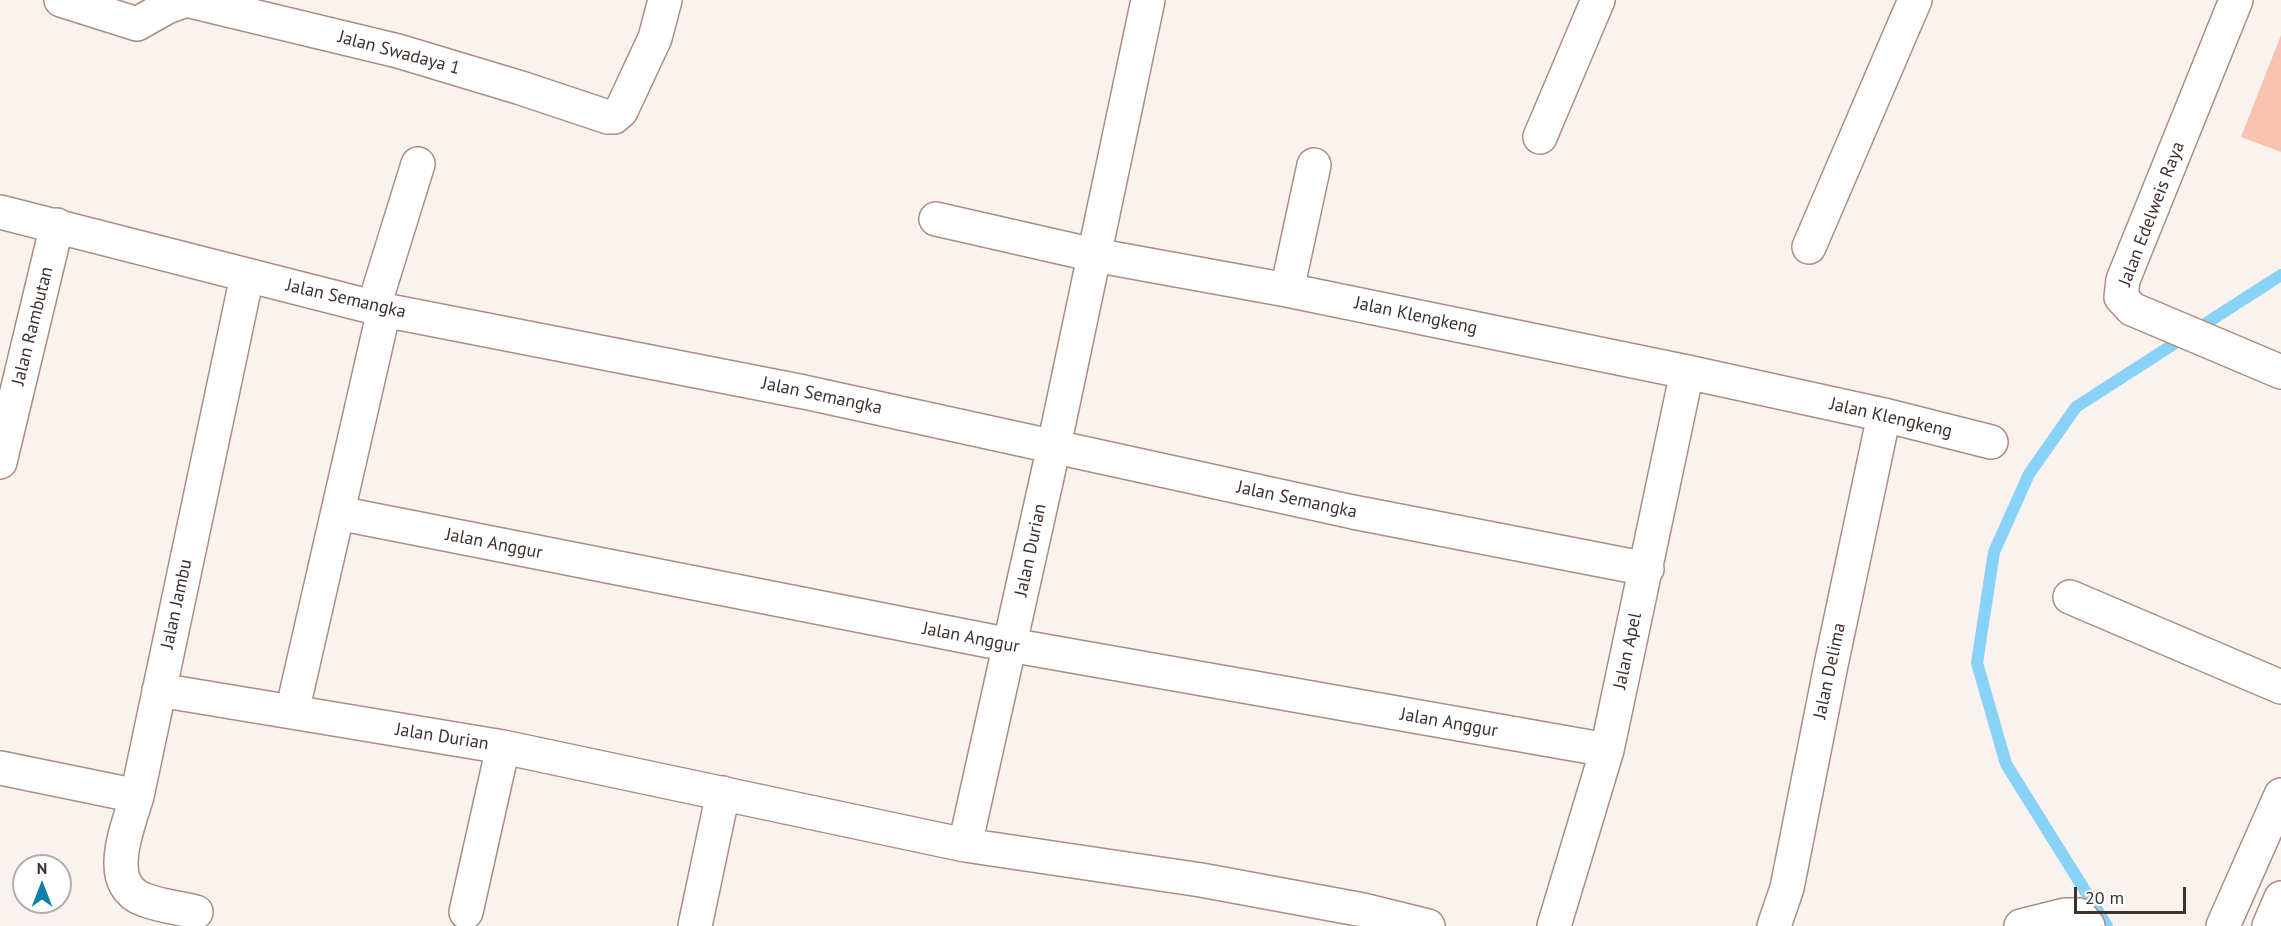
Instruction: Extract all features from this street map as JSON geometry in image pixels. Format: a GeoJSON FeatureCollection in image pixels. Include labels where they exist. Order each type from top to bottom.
{"type":"FeatureCollection","features":[{"type":"Feature","properties":{"kind":"street","name":"Jalan Swadaya 1"},"geometry":{"type":"LineString","coordinates":[[61,0],[137,24],[167,7],[186,0],[398,51],[614,117],[621,111],[655,38],[665,0]]}},
{"type":"Feature","properties":{"kind":"street"},"geometry":{"type":"LineString","coordinates":[[1094,255],[1148,0]]}},
{"type":"Feature","properties":{"kind":"street"},"geometry":{"type":"LineString","coordinates":[[1540,137],[1598,0]]}},
{"type":"Feature","properties":{"kind":"street"},"geometry":{"type":"LineString","coordinates":[[1809,247],[1914,0]]}},
{"type":"Feature","properties":{"kind":"street","name":"Jalan Edelweis Raya"},"geometry":{"type":"LineString","coordinates":[[2236,0],[2123,280],[2121,297],[2132,309],[2281,372]]}},
{"type":"Feature","properties":{"kind":"street"},"geometry":{"type":"LineString","coordinates":[[292,712],[338,513],[379,308],[418,164]]}},
{"type":"Feature","properties":{"kind":"street"},"geometry":{"type":"LineString","coordinates":[[1287,290],[1314,165]]}},
{"type":"Feature","properties":{"kind":"street","name":"Jalan Semangka"},"geometry":{"type":"LineString","coordinates":[[0,212],[379,308],[804,392],[1353,512],[1647,568]]}},
{"type":"Feature","properties":{"kind":"street","name":"Jalan Klengkeng"},"geometry":{"type":"LineString","coordinates":[[936,219],[1094,255],[1287,290],[1687,372],[1990,442]]}},
{"type":"Feature","properties":{"kind":"street","name":"Jalan Rambutan"},"geometry":{"type":"LineString","coordinates":[[0,462],[57,225]]}},
{"type":"Feature","properties":{"kind":"street","name":"Jalan Durian"},"geometry":{"type":"LineString","coordinates":[[965,845],[1094,255]]}},
{"type":"Feature","properties":{"kind":"street","name":"Jalan Jambu"},"geometry":{"type":"LineString","coordinates":[[196,912],[144,900],[130,891],[121,871],[121,856],[137,796],[248,276]]}},
{"type":"Feature","properties":{"kind":"street","name":"Jalan Apel"},"geometry":{"type":"LineString","coordinates":[[1554,926],[1606,750],[1647,568],[1687,372]]}},
{"type":"Feature","properties":{"kind":"street","name":"Jalan Delima"},"geometry":{"type":"LineString","coordinates":[[1774,926],[1787,888],[1884,416]]}},
{"type":"Feature","properties":{"kind":"street","name":"Jalan Anggur"},"geometry":{"type":"LineString","coordinates":[[338,513],[1010,645],[1606,750]]}},
{"type":"Feature","properties":{"kind":"street"},"geometry":{"type":"LineString","coordinates":[[2070,597],[2281,687]]}},
{"type":"Feature","properties":{"kind":"street","name":"Jalan Durian"},"geometry":{"type":"LineString","coordinates":[[159,690],[503,747],[965,845],[1201,880],[1363,910],[1428,926]]}},
{"type":"Feature","properties":{"kind":"street"},"geometry":{"type":"LineString","coordinates":[[466,912],[503,747]]}},
{"type":"Feature","properties":{"kind":"street"},"geometry":{"type":"LineString","coordinates":[[0,768],[137,796]]}},
{"type":"Feature","properties":{"kind":"street"},"geometry":{"type":"LineString","coordinates":[[695,926],[723,793]]}},
{"type":"Feature","properties":{"kind":"street"},"geometry":{"type":"LineString","coordinates":[[2223,926],[2281,795]]}},
{"type":"Feature","properties":{"kind":"street"},"geometry":{"type":"LineString","coordinates":[[2269,926],[2281,898]]}},
{"type":"Feature","properties":{"kind":"street"},"geometry":{"type":"LineString","coordinates":[[2021,926],[2065,915],[2079,915],[2088,926]]}},
{"type":"Feature","properties":{"kind":"building"},"geometry":{"type":"Polygon","coordinates":[[[2281,35],[2281,152],[2241,137],[2281,35]]]}},
{"type":"Feature","properties":{"kind":"waterway"},"geometry":{"type":"LineString","coordinates":[[2107,926],[2006,764],[1977,663],[1994,552],[2029,474],[2076,407],[2281,275]]}}]}
